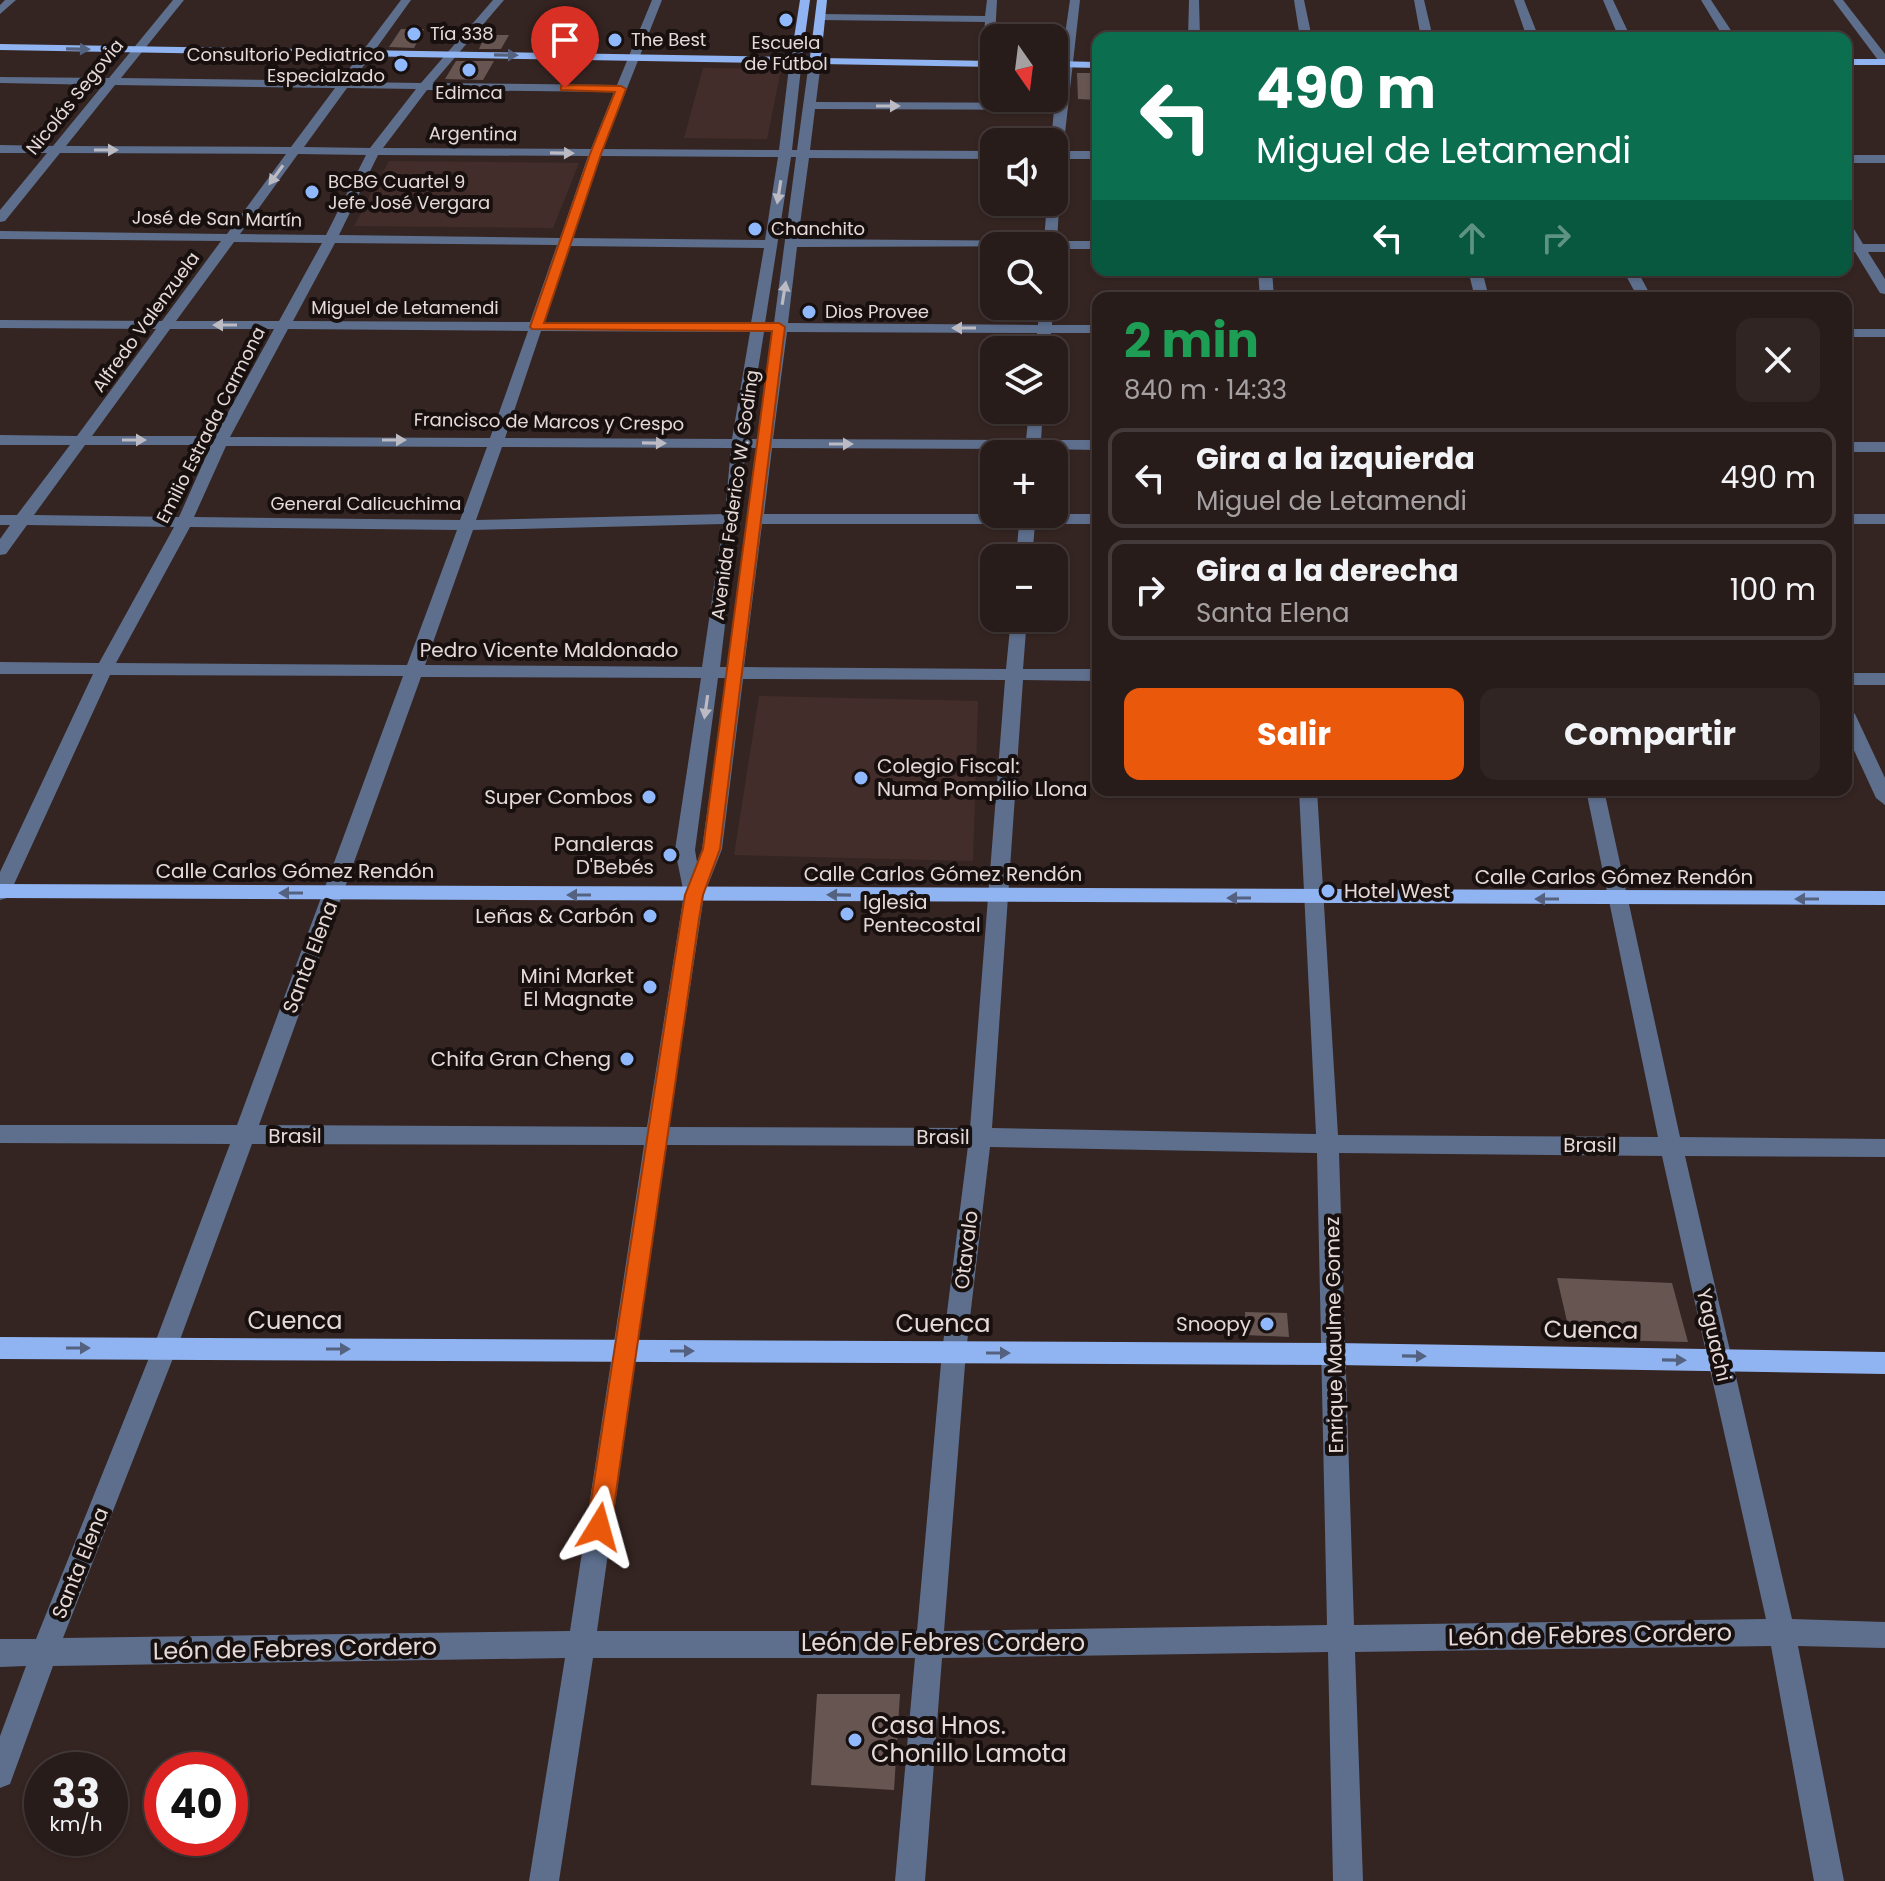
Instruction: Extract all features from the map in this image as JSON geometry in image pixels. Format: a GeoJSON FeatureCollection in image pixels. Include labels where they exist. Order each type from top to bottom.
{"type":"FeatureCollection","features":[{"type":"Feature","properties":{"kind":"main road","name":"Avenida Federico W. Goding"},"geometry":{"type":"LineString","coordinates":[[796,59],[805,0]]}},
{"type":"Feature","properties":{"kind":"main road","name":"Avenida Federico W. Goding"},"geometry":{"type":"LineString","coordinates":[[816,59],[822,0]]}},
{"type":"Feature","properties":{"kind":"main road"},"geometry":{"type":"LineString","coordinates":[[0,47],[796,59],[980,58]]}},
{"type":"Feature","properties":{"kind":"main road"},"geometry":{"type":"LineString","coordinates":[[1068,60],[1092,57]]}},
{"type":"Feature","properties":{"kind":"main road"},"geometry":{"type":"LineString","coordinates":[[1068,62],[1092,64]]}},
{"type":"Feature","properties":{"kind":"main road"},"geometry":{"type":"LineString","coordinates":[[1852,62],[1885,62]]}},
{"type":"Feature","properties":{"kind":"main road"},"geometry":{"type":"LineString","coordinates":[[1852,70],[1885,70]]}},
{"type":"Feature","properties":{"kind":"main road","name":"Calle Carlos Gómez Rendón"},"geometry":{"type":"LineString","coordinates":[[0,892],[1885,898]]}},
{"type":"Feature","properties":{"kind":"main road","name":"Cuenca"},"geometry":{"type":"LineString","coordinates":[[0,1348],[1336,1354],[1885,1363]]}},
{"type":"Feature","properties":{"kind":"street"},"geometry":{"type":"LineString","coordinates":[[0,11],[11,0]]}},
{"type":"Feature","properties":{"kind":"street","name":"Nicolás Segovia"},"geometry":{"type":"LineString","coordinates":[[0,218],[179,0]]}},
{"type":"Feature","properties":{"kind":"street","name":"Alfredo Valenzuela"},"geometry":{"type":"LineString","coordinates":[[0,550],[406,0]]}},
{"type":"Feature","properties":{"kind":"street","name":"Emilio Estrada Carmona"},"geometry":{"type":"LineString","coordinates":[[0,892],[104,669],[184,523],[221,440],[285,325],[374,151],[449,54],[499,0]]}},
{"type":"Feature","properties":{"kind":"street","name":"Santa Elena"},"geometry":{"type":"LineString","coordinates":[[0,1774],[44,1653],[165,1348],[334,893],[537,327],[595,154],[657,0]]}},
{"type":"Feature","properties":{"kind":"street"},"geometry":{"type":"LineString","coordinates":[[990,24],[992,0]]}},
{"type":"Feature","properties":{"kind":"street"},"geometry":{"type":"LineString","coordinates":[[1068,36],[1075,0]]}},
{"type":"Feature","properties":{"kind":"street"},"geometry":{"type":"LineString","coordinates":[[1194,0],[1194,32]]}},
{"type":"Feature","properties":{"kind":"street"},"geometry":{"type":"LineString","coordinates":[[1299,0],[1305,32]]}},
{"type":"Feature","properties":{"kind":"street"},"geometry":{"type":"LineString","coordinates":[[1419,0],[1426,32]]}},
{"type":"Feature","properties":{"kind":"street"},"geometry":{"type":"LineString","coordinates":[[1519,0],[1531,32]]}},
{"type":"Feature","properties":{"kind":"street"},"geometry":{"type":"LineString","coordinates":[[1608,0],[1622,32]]}},
{"type":"Feature","properties":{"kind":"street"},"geometry":{"type":"LineString","coordinates":[[1706,0],[1726,32]]}},
{"type":"Feature","properties":{"kind":"street"},"geometry":{"type":"LineString","coordinates":[[1838,0],[1885,62]]}},
{"type":"Feature","properties":{"kind":"street"},"geometry":{"type":"LineString","coordinates":[[820,17],[990,19]]}},
{"type":"Feature","properties":{"kind":"street","name":"Avenida Federico W. Goding"},"geometry":{"type":"LineString","coordinates":[[694,895],[685,850],[732,519],[739,444],[785,154],[796,59]]}},
{"type":"Feature","properties":{"kind":"street","name":"Avenida Federico W. Goding"},"geometry":{"type":"LineString","coordinates":[[544,1881],[583,1644],[623,1351],[694,895],[712,849],[816,59]]}},
{"type":"Feature","properties":{"kind":"street"},"geometry":{"type":"LineString","coordinates":[[0,80],[621,89]]}},
{"type":"Feature","properties":{"kind":"street"},"geometry":{"type":"LineString","coordinates":[[810,105],[980,106]]}},
{"type":"Feature","properties":{"kind":"street","name":"Argentina"},"geometry":{"type":"LineString","coordinates":[[0,149],[980,155]]}},
{"type":"Feature","properties":{"kind":"street"},"geometry":{"type":"LineString","coordinates":[[1068,155],[1092,155]]}},
{"type":"Feature","properties":{"kind":"street"},"geometry":{"type":"LineString","coordinates":[[1852,159],[1885,159]]}},
{"type":"Feature","properties":{"kind":"street","name":"José de San Martín"},"geometry":{"type":"LineString","coordinates":[[0,235],[771,244]]}},
{"type":"Feature","properties":{"kind":"street"},"geometry":{"type":"LineString","coordinates":[[791,243],[980,244]]}},
{"type":"Feature","properties":{"kind":"street"},"geometry":{"type":"LineString","coordinates":[[1068,245],[1092,245]]}},
{"type":"Feature","properties":{"kind":"street"},"geometry":{"type":"LineString","coordinates":[[1852,248],[1885,248]]}},
{"type":"Feature","properties":{"kind":"street"},"geometry":{"type":"LineString","coordinates":[[1852,248],[1885,290]]}},
{"type":"Feature","properties":{"kind":"street"},"geometry":{"type":"LineString","coordinates":[[1044,336],[1045,320]]}},
{"type":"Feature","properties":{"kind":"street","name":"Miguel de Letamendi"},"geometry":{"type":"LineString","coordinates":[[0,324],[1092,329]]}},
{"type":"Feature","properties":{"kind":"street"},"geometry":{"type":"LineString","coordinates":[[1852,333],[1885,333]]}},
{"type":"Feature","properties":{"kind":"street","name":"Francisco de Marcos y Crespo"},"geometry":{"type":"LineString","coordinates":[[0,440],[497,440],[980,449]]}},
{"type":"Feature","properties":{"kind":"street","name":"Francisco de Marcos y Crespo"},"geometry":{"type":"LineString","coordinates":[[1068,447],[1092,445]]}},
{"type":"Feature","properties":{"kind":"street"},"geometry":{"type":"LineString","coordinates":[[1852,447],[1885,447]]}},
{"type":"Feature","properties":{"kind":"street"},"geometry":{"type":"LineString","coordinates":[[755,519],[980,517]]}},
{"type":"Feature","properties":{"kind":"street"},"geometry":{"type":"LineString","coordinates":[[1068,518],[1092,519]]}},
{"type":"Feature","properties":{"kind":"street","name":"General Calicuchima"},"geometry":{"type":"LineString","coordinates":[[0,520],[466,525],[732,519]]}},
{"type":"Feature","properties":{"kind":"street"},"geometry":{"type":"LineString","coordinates":[[1852,519],[1885,519]]}},
{"type":"Feature","properties":{"kind":"street","name":"Otavalo"},"geometry":{"type":"LineString","coordinates":[[910,1881],[954,1352],[980,1137],[1018,632]]}},
{"type":"Feature","properties":{"kind":"street","name":"Pedro Vicente Maldonado"},"geometry":{"type":"LineString","coordinates":[[0,668],[1092,675]]}},
{"type":"Feature","properties":{"kind":"street"},"geometry":{"type":"LineString","coordinates":[[1852,679],[1885,679]]}},
{"type":"Feature","properties":{"kind":"street"},"geometry":{"type":"LineString","coordinates":[[1852,727],[1885,798]]}},
{"type":"Feature","properties":{"kind":"street","name":"Enrique Maulme Gomez"},"geometry":{"type":"LineString","coordinates":[[1308,796],[1317,898],[1329,1144],[1336,1354],[1339,1638],[1348,1881]]}},
{"type":"Feature","properties":{"kind":"street","name":"Yaguachi"},"geometry":{"type":"LineString","coordinates":[[1596,796],[1671,1145],[1782,1632],[1829,1881]]}},
{"type":"Feature","properties":{"kind":"street","name":"Brasil"},"geometry":{"type":"LineString","coordinates":[[0,1134],[980,1137],[1329,1144],[1885,1148]]}},
{"type":"Feature","properties":{"kind":"street","name":"León de Febres Cordero"},"geometry":{"type":"LineString","coordinates":[[0,1653],[583,1644],[929,1645],[1782,1632],[1885,1635]]}},
{"type":"Feature","properties":{"kind":"shaded area"},"geometry":{"type":"Polygon","coordinates":[[[703,68],[781,69],[767,139],[684,138],[703,68]]]}},
{"type":"Feature","properties":{"kind":"shaded area"},"geometry":{"type":"Polygon","coordinates":[[[389,161],[579,163],[553,228],[354,226],[389,161]]]}},
{"type":"Feature","properties":{"kind":"shaded area","name":"Colegio Fiscal: Numa Pompilio Llona"},"geometry":{"type":"Polygon","coordinates":[[[759,696],[978,701],[973,861],[734,855],[759,696]]]}},
{"type":"Feature","properties":{"kind":"building","name":"Tía 338"},"geometry":{"type":"Polygon","coordinates":[[[401,29],[424,29],[414,48],[389,47],[401,29]]]}},
{"type":"Feature","properties":{"kind":"building"},"geometry":{"type":"Polygon","coordinates":[[[485,35],[509,35],[501,49],[479,49],[485,35]]]}},
{"type":"Feature","properties":{"kind":"building","name":"Edimca"},"geometry":{"type":"Polygon","coordinates":[[[456,61],[494,61],[483,80],[445,79],[456,61]]]}},
{"type":"Feature","properties":{"kind":"building"},"geometry":{"type":"Polygon","coordinates":[[[1077,73],[1092,73],[1092,100],[1078,99],[1077,73]]]}},
{"type":"Feature","properties":{"kind":"building"},"geometry":{"type":"Polygon","coordinates":[[[1557,1278],[1672,1283],[1688,1342],[1608,1340],[1606,1330],[1569,1330],[1557,1278]]]}},
{"type":"Feature","properties":{"kind":"building","name":"Snoopy"},"geometry":{"type":"Polygon","coordinates":[[[1245,1312],[1287,1313],[1289,1337],[1246,1335],[1245,1312]]]}},
{"type":"Feature","properties":{"kind":"building","name":"Casa Hnos. Chonillo Lamota"},"geometry":{"type":"Polygon","coordinates":[[[817,1694],[900,1694],[894,1790],[811,1785],[817,1694]]]}},
{"type":"Feature","properties":{"kind":"place","name":"Escuela de Fútbol"},"geometry":{"type":"Point","coordinates":[786,20]}},
{"type":"Feature","properties":{"kind":"place","name":"Tía 338"},"geometry":{"type":"Point","coordinates":[414,34]}},
{"type":"Feature","properties":{"kind":"place","name":"The Best"},"geometry":{"type":"Point","coordinates":[615,40]}},
{"type":"Feature","properties":{"kind":"place","name":"Consultorio Pediatrico Especialzado"},"geometry":{"type":"Point","coordinates":[401,65]}},
{"type":"Feature","properties":{"kind":"place","name":"Edimca"},"geometry":{"type":"Point","coordinates":[469,70]}},
{"type":"Feature","properties":{"kind":"place","name":"BCBG Cuartel 9 Jefe José Vergara"},"geometry":{"type":"Point","coordinates":[312,192]}},
{"type":"Feature","properties":{"kind":"place","name":"Chanchito"},"geometry":{"type":"Point","coordinates":[755,229]}},
{"type":"Feature","properties":{"kind":"place","name":"Dios Provee"},"geometry":{"type":"Point","coordinates":[809,312]}},
{"type":"Feature","properties":{"kind":"place","name":"Colegio Fiscal: Numa Pompilio Llona"},"geometry":{"type":"Point","coordinates":[861,778]}},
{"type":"Feature","properties":{"kind":"place","name":"Super Combos"},"geometry":{"type":"Point","coordinates":[649,797]}},
{"type":"Feature","properties":{"kind":"place","name":"Panaleras D'Bebés"},"geometry":{"type":"Point","coordinates":[670,855]}},
{"type":"Feature","properties":{"kind":"place","name":"Hotel West"},"geometry":{"type":"Point","coordinates":[1328,891]}},
{"type":"Feature","properties":{"kind":"place","name":"Iglesia Pentecostal"},"geometry":{"type":"Point","coordinates":[847,914]}},
{"type":"Feature","properties":{"kind":"place","name":"Leñas & Carbón"},"geometry":{"type":"Point","coordinates":[650,916]}},
{"type":"Feature","properties":{"kind":"place","name":"Mini Market El Magnate"},"geometry":{"type":"Point","coordinates":[650,987]}},
{"type":"Feature","properties":{"kind":"place","name":"Chifa Gran Cheng"},"geometry":{"type":"Point","coordinates":[627,1059]}},
{"type":"Feature","properties":{"kind":"place","name":"Snoopy"},"geometry":{"type":"Point","coordinates":[1267,1324]}},
{"type":"Feature","properties":{"kind":"place","name":"Casa Hnos. Chonillo Lamota"},"geometry":{"type":"Point","coordinates":[855,1740]}},
{"type":"Feature","properties":{"kind":"route"},"geometry":{"type":"LineString","coordinates":[[565,88],[621,89],[595,154],[537,327],[779,327],[712,849],[694,895],[690,919],[650,1168],[599,1527]]}}]}
